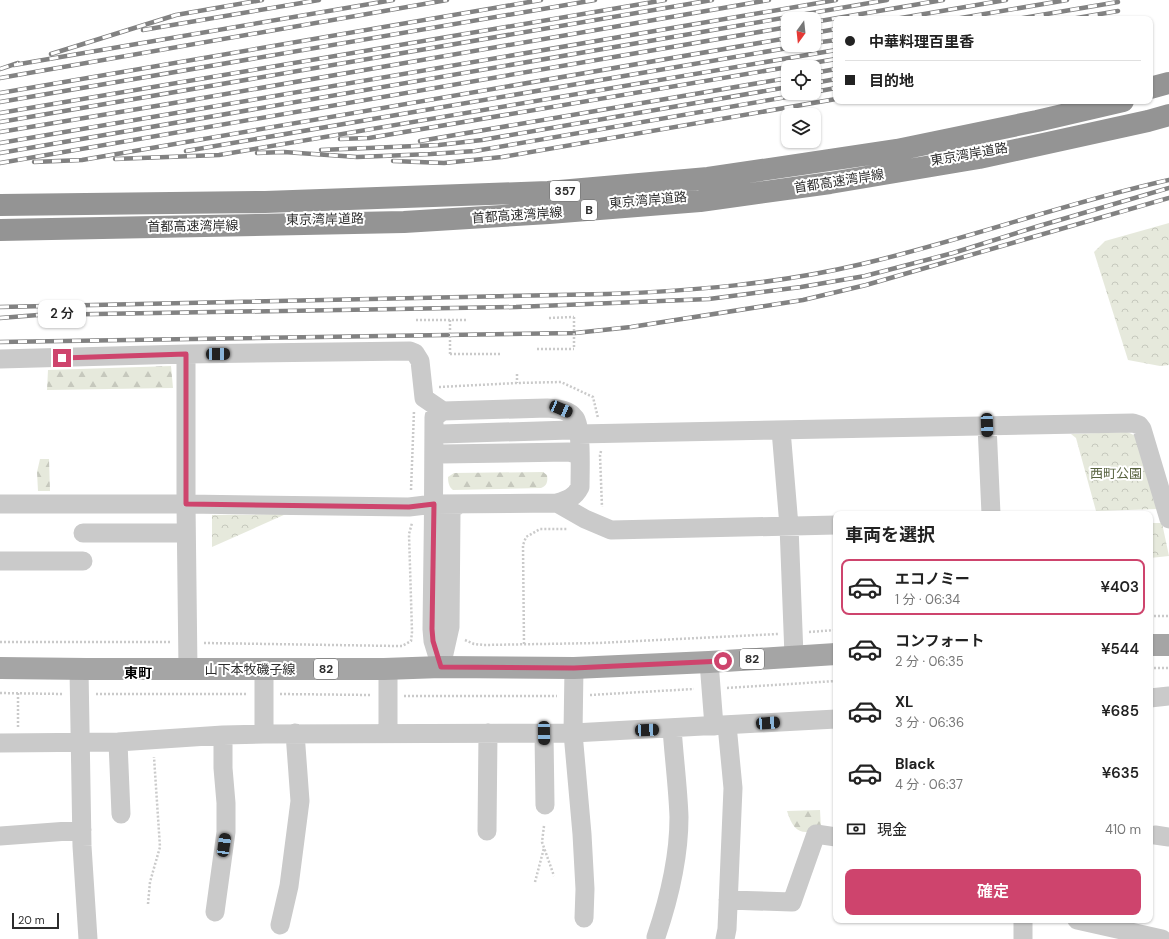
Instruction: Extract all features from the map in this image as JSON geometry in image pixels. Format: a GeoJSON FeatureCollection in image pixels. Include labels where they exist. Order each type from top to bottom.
{"type":"FeatureCollection","features":[{"type":"Feature","properties":{"kind":"highway"},"geometry":{"type":"LineString","coordinates":[[1153,87],[1169,83]]}},
{"type":"Feature","properties":{"kind":"highway"},"geometry":{"type":"LineString","coordinates":[[1153,94],[1169,90]]}},
{"type":"Feature","properties":{"kind":"highway","name":"B"},"geometry":{"type":"LineString","coordinates":[[0,199],[320,195],[548,185],[679,174],[818,156],[937,136],[1083,104]]}},
{"type":"Feature","properties":{"kind":"highway","name":"東京湾岸道路"},"geometry":{"type":"LineString","coordinates":[[0,205],[265,202],[548,192],[708,178],[896,150],[1037,121],[1110,104]]}},
{"type":"Feature","properties":{"kind":"highway","name":"東京湾岸道路"},"geometry":{"type":"LineString","coordinates":[[0,225],[338,219],[446,215],[604,204],[710,194],[957,157],[1021,145],[1169,110]]}},
{"type":"Feature","properties":{"kind":"highway","name":"首都高速湾岸線"},"geometry":{"type":"LineString","coordinates":[[0,230],[404,222],[549,213],[700,201],[830,183],[979,158],[1169,115]]}},
{"type":"Feature","properties":{"kind":"main road"},"geometry":{"type":"LineString","coordinates":[[1153,645],[1169,645]]}},
{"type":"Feature","properties":{"kind":"main road","name":"山下本牧磯子線"},"geometry":{"type":"LineString","coordinates":[[0,668],[574,668],[709,662],[833,654]]}},
{"type":"Feature","properties":{"kind":"street"},"geometry":{"type":"LineString","coordinates":[[0,359],[186,354],[410,351],[415,353],[420,361],[424,398],[443,411]]}},
{"type":"Feature","properties":{"kind":"street"},"geometry":{"type":"LineString","coordinates":[[186,354],[188,669]]}},
{"type":"Feature","properties":{"kind":"street"},"geometry":{"type":"LineString","coordinates":[[0,504],[186,504],[409,507],[434,504],[558,503],[568,500],[576,494],[580,487],[580,455],[576,419],[561,409],[525,408],[443,411],[434,418],[434,504],[432,629],[433,641],[441,667]]}},
{"type":"Feature","properties":{"kind":"street"},"geometry":{"type":"LineString","coordinates":[[434,438],[441,434],[570,430],[578,432],[781,430],[1133,423],[1139,425],[1142,429],[1169,520]]}},
{"type":"Feature","properties":{"kind":"street"},"geometry":{"type":"LineString","coordinates":[[987,425],[991,511]]}},
{"type":"Feature","properties":{"kind":"street"},"geometry":{"type":"LineString","coordinates":[[781,430],[789,526],[794,656]]}},
{"type":"Feature","properties":{"kind":"street"},"geometry":{"type":"LineString","coordinates":[[434,458],[441,454],[476,453],[569,452],[580,455]]}},
{"type":"Feature","properties":{"kind":"street"},"geometry":{"type":"LineString","coordinates":[[558,503],[586,519],[611,530],[833,525]]}},
{"type":"Feature","properties":{"kind":"street"},"geometry":{"type":"LineString","coordinates":[[441,667],[450,627],[451,512],[453,508],[460,504]]}},
{"type":"Feature","properties":{"kind":"street"},"geometry":{"type":"LineString","coordinates":[[83,533],[180,533]]}},
{"type":"Feature","properties":{"kind":"street"},"geometry":{"type":"LineString","coordinates":[[0,561],[83,561]]}},
{"type":"Feature","properties":{"kind":"street"},"geometry":{"type":"LineString","coordinates":[[709,662],[733,788],[725,939]]}},
{"type":"Feature","properties":{"kind":"street"},"geometry":{"type":"LineString","coordinates":[[264,668],[264,734]]}},
{"type":"Feature","properties":{"kind":"street"},"geometry":{"type":"LineString","coordinates":[[574,668],[574,733],[582,781],[585,889],[584,918]]}},
{"type":"Feature","properties":{"kind":"street"},"geometry":{"type":"LineString","coordinates":[[79,669],[82,830],[88,939]]}},
{"type":"Feature","properties":{"kind":"street"},"geometry":{"type":"LineString","coordinates":[[388,669],[388,734]]}},
{"type":"Feature","properties":{"kind":"street"},"geometry":{"type":"LineString","coordinates":[[1153,698],[1169,696]]}},
{"type":"Feature","properties":{"kind":"street"},"geometry":{"type":"LineString","coordinates":[[0,743],[118,742],[223,735],[295,733],[635,733],[672,728],[833,719]]}},
{"type":"Feature","properties":{"kind":"street"},"geometry":{"type":"LineString","coordinates":[[656,937],[675,869],[678,841],[679,818],[672,728]]}},
{"type":"Feature","properties":{"kind":"street"},"geometry":{"type":"LineString","coordinates":[[280,924],[289,886],[300,801],[295,733]]}},
{"type":"Feature","properties":{"kind":"street"},"geometry":{"type":"LineString","coordinates":[[487,831],[488,733]]}},
{"type":"Feature","properties":{"kind":"street"},"geometry":{"type":"LineString","coordinates":[[544,733],[545,805]]}},
{"type":"Feature","properties":{"kind":"street"},"geometry":{"type":"LineString","coordinates":[[214,912],[226,832],[223,735]]}},
{"type":"Feature","properties":{"kind":"street"},"geometry":{"type":"LineString","coordinates":[[118,742],[121,814]]}},
{"type":"Feature","properties":{"kind":"street"},"geometry":{"type":"LineString","coordinates":[[0,836],[82,830]]}},
{"type":"Feature","properties":{"kind":"street"},"geometry":{"type":"LineString","coordinates":[[728,900],[792,902],[816,834],[833,836]]}},
{"type":"Feature","properties":{"kind":"street"},"geometry":{"type":"LineString","coordinates":[[1023,923],[1023,939]]}},
{"type":"Feature","properties":{"kind":"street"},"geometry":{"type":"LineString","coordinates":[[1104,923],[1130,926],[1162,939]]}},
{"type":"Feature","properties":{"kind":"path"},"geometry":{"type":"LineString","coordinates":[[537,349],[574,349],[574,317],[549,318]]}},
{"type":"Feature","properties":{"kind":"path"},"geometry":{"type":"LineString","coordinates":[[416,320],[466,320]]}},
{"type":"Feature","properties":{"kind":"path"},"geometry":{"type":"LineString","coordinates":[[450,320],[450,354],[502,354]]}},
{"type":"Feature","properties":{"kind":"path"},"geometry":{"type":"LineString","coordinates":[[517,374],[517,382]]}},
{"type":"Feature","properties":{"kind":"path"},"geometry":{"type":"LineString","coordinates":[[436,387],[517,382],[561,382],[593,396],[600,424]]}},
{"type":"Feature","properties":{"kind":"path"},"geometry":{"type":"LineString","coordinates":[[411,495],[414,404]]}},
{"type":"Feature","properties":{"kind":"path"},"geometry":{"type":"LineString","coordinates":[[600,511],[603,507],[600,455],[602,450],[606,448]]}},
{"type":"Feature","properties":{"kind":"path"},"geometry":{"type":"LineString","coordinates":[[197,642],[402,646],[411,641],[409,534],[413,521]]}},
{"type":"Feature","properties":{"kind":"path"},"geometry":{"type":"LineString","coordinates":[[524,644],[523,545],[526,537],[540,529],[569,529]]}},
{"type":"Feature","properties":{"kind":"path"},"geometry":{"type":"LineString","coordinates":[[1153,616],[1169,616]]}},
{"type":"Feature","properties":{"kind":"path"},"geometry":{"type":"LineString","coordinates":[[465,640],[474,644],[484,645],[598,643],[833,630]]}},
{"type":"Feature","properties":{"kind":"path"},"geometry":{"type":"LineString","coordinates":[[0,642],[178,642]]}},
{"type":"Feature","properties":{"kind":"path"},"geometry":{"type":"LineString","coordinates":[[1153,668],[1169,668]]}},
{"type":"Feature","properties":{"kind":"path"},"geometry":{"type":"LineString","coordinates":[[723,688],[833,681]]}},
{"type":"Feature","properties":{"kind":"path"},"geometry":{"type":"LineString","coordinates":[[585,696],[701,689]]}},
{"type":"Feature","properties":{"kind":"path"},"geometry":{"type":"LineString","coordinates":[[0,693],[373,695]]}},
{"type":"Feature","properties":{"kind":"path"},"geometry":{"type":"LineString","coordinates":[[18,693],[18,731]]}},
{"type":"Feature","properties":{"kind":"path"},"geometry":{"type":"LineString","coordinates":[[402,695],[563,696]]}},
{"type":"Feature","properties":{"kind":"path"},"geometry":{"type":"LineString","coordinates":[[148,904],[150,882],[160,847],[153,740]]}},
{"type":"Feature","properties":{"kind":"path"},"geometry":{"type":"LineString","coordinates":[[544,826],[542,842],[554,876]]}},
{"type":"Feature","properties":{"kind":"path"},"geometry":{"type":"LineString","coordinates":[[534,882],[544,848]]}},
{"type":"Feature","properties":{"kind":"green space"},"geometry":{"type":"Polygon","coordinates":[[[1169,223],[1169,365],[1160,366],[1128,360],[1094,252],[1105,241],[1169,223]]]}},
{"type":"Feature","properties":{"kind":"green space"},"geometry":{"type":"Polygon","coordinates":[[[171,366],[173,388],[47,390],[48,370],[171,366]]]}},
{"type":"Feature","properties":{"kind":"green space","name":"西町公園"},"geometry":{"type":"Polygon","coordinates":[[[1127,432],[1136,436],[1157,509],[1096,511],[1076,438],[1071,434],[1127,432]]]}},
{"type":"Feature","properties":{"kind":"green space"},"geometry":{"type":"Polygon","coordinates":[[[40,459],[49,459],[50,491],[38,491],[37,472],[40,459]]]}},
{"type":"Feature","properties":{"kind":"green space"},"geometry":{"type":"Polygon","coordinates":[[[543,472],[547,475],[547,481],[546,485],[541,488],[453,490],[448,479],[448,477],[454,473],[543,472]]]}},
{"type":"Feature","properties":{"kind":"green space"},"geometry":{"type":"Polygon","coordinates":[[[286,514],[212,547],[212,515],[286,514]]]}},
{"type":"Feature","properties":{"kind":"green space"},"geometry":{"type":"Polygon","coordinates":[[[1153,523],[1162,523],[1169,556],[1153,558],[1153,523]]]}},
{"type":"Feature","properties":{"kind":"green space"},"geometry":{"type":"Polygon","coordinates":[[[820,810],[821,829],[808,832],[799,830],[792,824],[787,811],[820,810]]]}},
{"type":"Feature","properties":{"kind":"railway"},"geometry":{"type":"LineString","coordinates":[[51,54],[176,15],[262,0]]}},
{"type":"Feature","properties":{"kind":"railway"},"geometry":{"type":"LineString","coordinates":[[143,30],[319,0]]}},
{"type":"Feature","properties":{"kind":"railway"},"geometry":{"type":"LineString","coordinates":[[14,65],[393,0]]}},
{"type":"Feature","properties":{"kind":"railway"},"geometry":{"type":"LineString","coordinates":[[0,78],[447,0]]}},
{"type":"Feature","properties":{"kind":"railway"},"geometry":{"type":"LineString","coordinates":[[0,93],[541,0]]}},
{"type":"Feature","properties":{"kind":"railway"},"geometry":{"type":"LineString","coordinates":[[0,102],[595,0]]}},
{"type":"Feature","properties":{"kind":"railway"},"geometry":{"type":"LineString","coordinates":[[0,113],[665,0]]}},
{"type":"Feature","properties":{"kind":"railway"},"geometry":{"type":"LineString","coordinates":[[0,122],[712,0]]}},
{"type":"Feature","properties":{"kind":"railway"},"geometry":{"type":"LineString","coordinates":[[0,132],[769,0]]}},
{"type":"Feature","properties":{"kind":"railway"},"geometry":{"type":"LineString","coordinates":[[0,143],[836,0]]}},
{"type":"Feature","properties":{"kind":"railway"},"geometry":{"type":"LineString","coordinates":[[0,153],[887,0]]}},
{"type":"Feature","properties":{"kind":"railway"},"geometry":{"type":"LineString","coordinates":[[849,16],[943,0]]}},
{"type":"Feature","properties":{"kind":"railway"},"geometry":{"type":"LineString","coordinates":[[913,16],[1006,0]]}},
{"type":"Feature","properties":{"kind":"railway"},"geometry":{"type":"LineString","coordinates":[[973,16],[1067,0]]}},
{"type":"Feature","properties":{"kind":"railway"},"geometry":{"type":"LineString","coordinates":[[1035,16],[1118,2]]}},
{"type":"Feature","properties":{"kind":"railway"},"geometry":{"type":"LineString","coordinates":[[1089,16],[1118,11]]}},
{"type":"Feature","properties":{"kind":"railway"},"geometry":{"type":"LineString","coordinates":[[821,21],[833,19]]}},
{"type":"Feature","properties":{"kind":"railway"},"geometry":{"type":"LineString","coordinates":[[0,163],[781,28]]}},
{"type":"Feature","properties":{"kind":"railway"},"geometry":{"type":"LineString","coordinates":[[821,32],[833,30]]}},
{"type":"Feature","properties":{"kind":"railway"},"geometry":{"type":"LineString","coordinates":[[34,162],[82,160],[781,39]]}},
{"type":"Feature","properties":{"kind":"railway"},"geometry":{"type":"LineString","coordinates":[[821,42],[833,40]]}},
{"type":"Feature","properties":{"kind":"railway"},"geometry":{"type":"LineString","coordinates":[[186,151],[781,49]]}},
{"type":"Feature","properties":{"kind":"railway"},"geometry":{"type":"LineString","coordinates":[[115,159],[219,155],[833,51]]}},
{"type":"Feature","properties":{"kind":"railway"},"geometry":{"type":"LineString","coordinates":[[821,62],[833,60]]}},
{"type":"Feature","properties":{"kind":"railway"},"geometry":{"type":"LineString","coordinates":[[0,69],[18,63]]}},
{"type":"Feature","properties":{"kind":"railway"},"geometry":{"type":"LineString","coordinates":[[340,139],[369,138],[781,68]]}},
{"type":"Feature","properties":{"kind":"railway"},"geometry":{"type":"LineString","coordinates":[[821,72],[833,70]]}},
{"type":"Feature","properties":{"kind":"railway"},"geometry":{"type":"LineString","coordinates":[[420,141],[781,79]]}},
{"type":"Feature","properties":{"kind":"railway"},"geometry":{"type":"LineString","coordinates":[[821,82],[833,80]]}},
{"type":"Feature","properties":{"kind":"railway"},"geometry":{"type":"LineString","coordinates":[[321,150],[439,145],[482,140],[781,88]]}},
{"type":"Feature","properties":{"kind":"railway"},"geometry":{"type":"LineString","coordinates":[[821,91],[833,89]]}},
{"type":"Feature","properties":{"kind":"railway"},"geometry":{"type":"LineString","coordinates":[[257,153],[284,152],[357,157],[475,151],[781,98]]}},
{"type":"Feature","properties":{"kind":"railway"},"geometry":{"type":"LineString","coordinates":[[393,161],[444,163],[502,157],[833,100]]}},
{"type":"Feature","properties":{"kind":"railway"},"geometry":{"type":"LineString","coordinates":[[0,307],[607,294],[671,291],[735,285],[799,277],[862,264],[939,244],[1092,199],[1169,180]]}},
{"type":"Feature","properties":{"kind":"railway"},"geometry":{"type":"LineString","coordinates":[[0,318],[38,315],[516,307],[709,299],[801,287],[865,276],[953,253],[1169,188]]}},
{"type":"Feature","properties":{"kind":"railway"},"geometry":{"type":"LineString","coordinates":[[0,342],[575,333],[631,327],[803,300],[866,285],[1169,198]]}},
{"type":"Feature","properties":{"kind":"district","name":"東町"},"geometry":{"type":"Point","coordinates":[138,673]}},
{"type":"Feature","properties":{"kind":"route"},"geometry":{"type":"LineString","coordinates":[[62,358],[186,354],[186,504],[409,507],[434,504],[432,629],[433,641],[441,667],[574,668],[723,661]]}}]}
